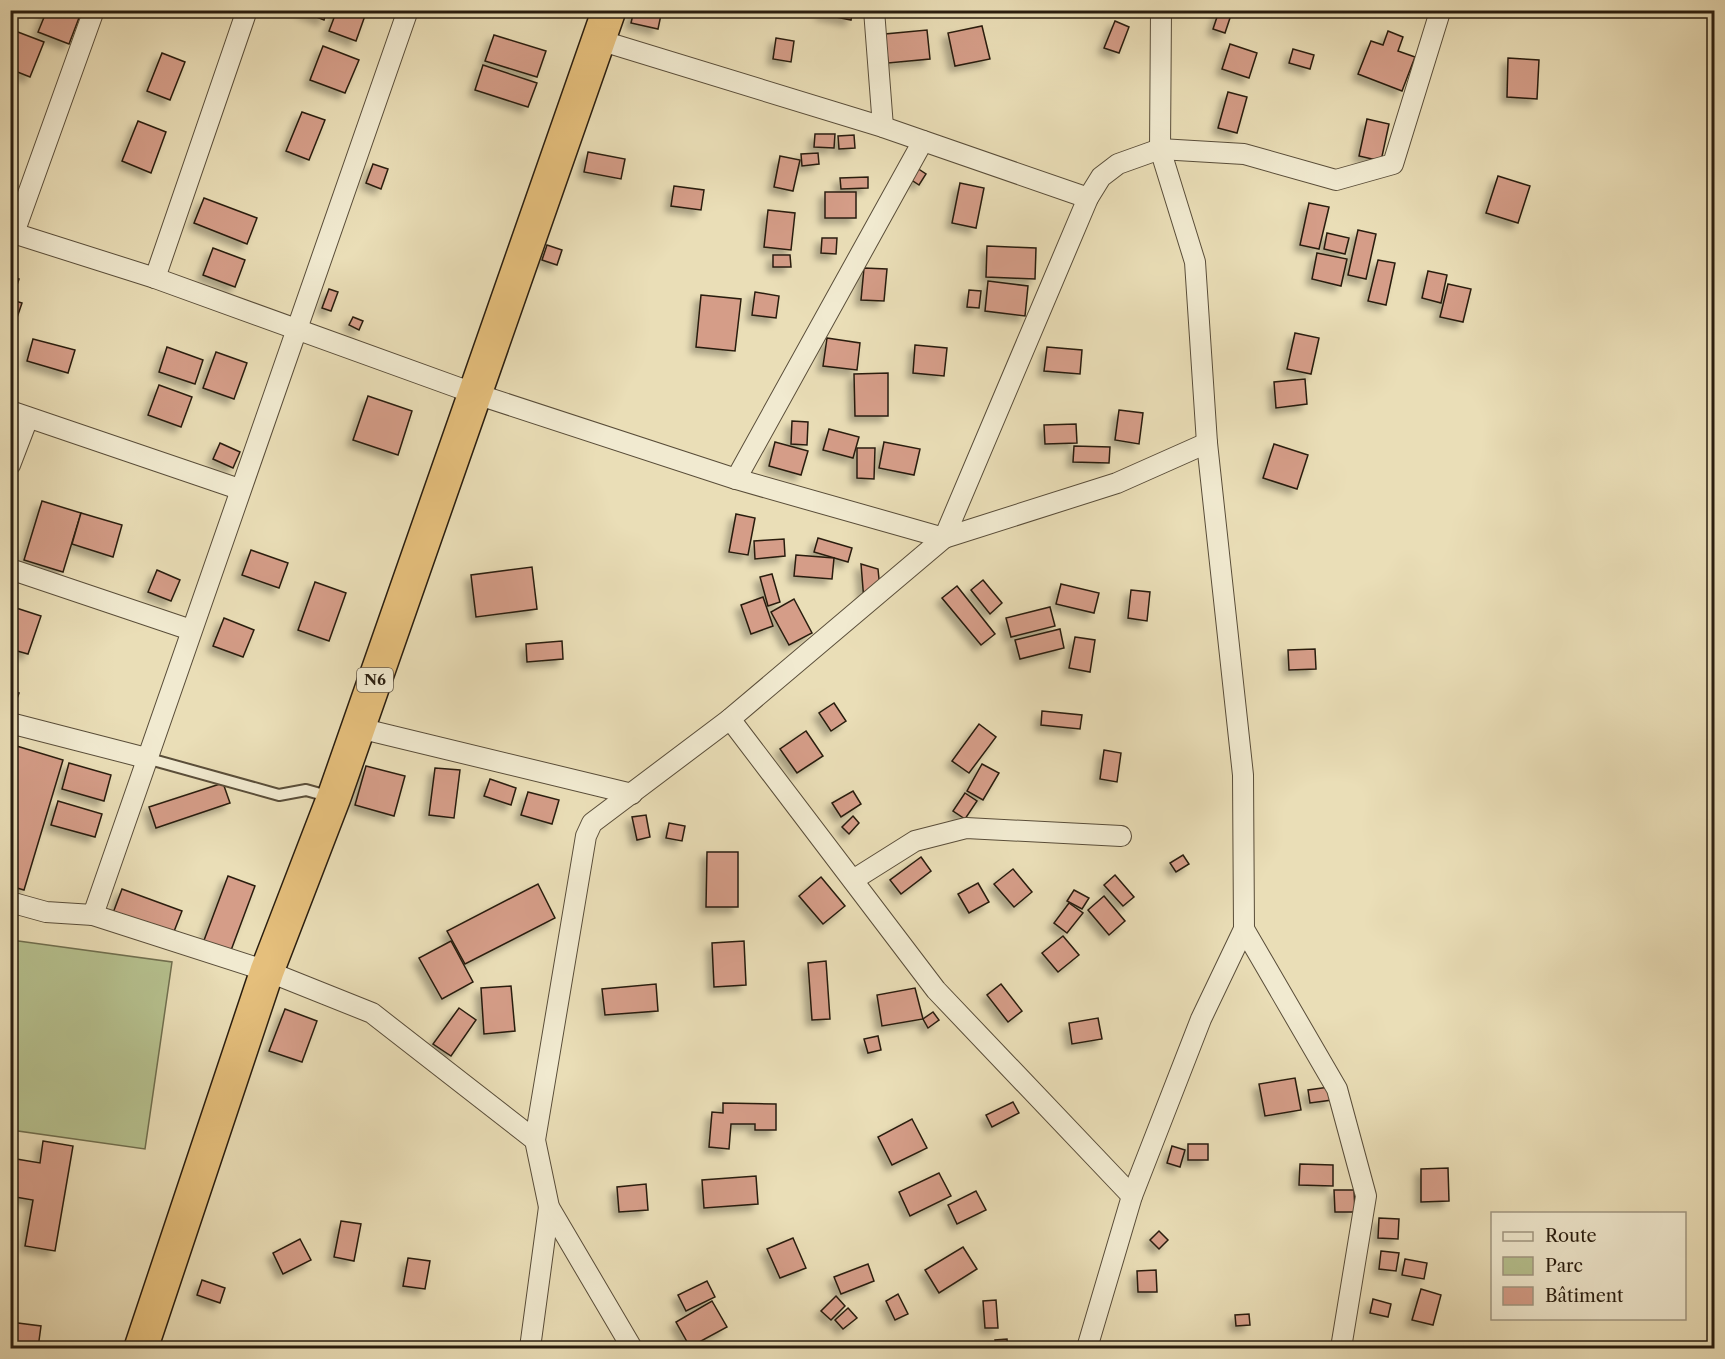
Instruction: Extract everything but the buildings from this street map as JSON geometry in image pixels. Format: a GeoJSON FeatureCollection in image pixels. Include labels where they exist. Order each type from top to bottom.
{"type":"FeatureCollection","features":[{"type":"Feature","properties":{"kind":"highway","name":"N6"},"geometry":{"type":"LineString","coordinates":[[141,1348],[267,971],[359,728],[473,393],[604,25]]}},
{"type":"Feature","properties":{"kind":"street"},"geometry":{"type":"LineString","coordinates":[[94,10],[12,233],[155,279],[473,393],[736,479],[944,538]]}},
{"type":"Feature","properties":{"kind":"street"},"geometry":{"type":"LineString","coordinates":[[155,279],[247,10]]}},
{"type":"Feature","properties":{"kind":"street"},"geometry":{"type":"LineString","coordinates":[[93,915],[295,329],[408,10]]}},
{"type":"Feature","properties":{"kind":"street"},"geometry":{"type":"LineString","coordinates":[[874,10],[883,127]]}},
{"type":"Feature","properties":{"kind":"street"},"geometry":{"type":"LineString","coordinates":[[1087,1348],[1132,1196],[1201,1019],[1244,929],[1243,775],[1207,443],[1195,262],[1160,150],[1161,10]]}},
{"type":"Feature","properties":{"kind":"street"},"geometry":{"type":"LineString","coordinates":[[944,538],[1088,198],[1101,177],[1118,164],[1160,150],[1244,154],[1336,180],[1393,164],[1439,15]]}},
{"type":"Feature","properties":{"kind":"street"},"geometry":{"type":"LineString","coordinates":[[604,25],[883,127],[1088,198]]}},
{"type":"Feature","properties":{"kind":"street"},"geometry":{"type":"LineString","coordinates":[[736,479],[923,141]]}},
{"type":"Feature","properties":{"kind":"street"},"geometry":{"type":"LineString","coordinates":[[10,465],[19,415],[240,489]]}},
{"type":"Feature","properties":{"kind":"street"},"geometry":{"type":"LineString","coordinates":[[632,1348],[549,1208],[535,1140],[586,836],[592,823],[730,719],[944,538],[1117,483],[1207,443]]}},
{"type":"Feature","properties":{"kind":"street"},"geometry":{"type":"LineString","coordinates":[[10,568],[191,630]]}},
{"type":"Feature","properties":{"kind":"street"},"geometry":{"type":"LineString","coordinates":[[730,719],[936,990],[1132,1196]]}},
{"type":"Feature","properties":{"kind":"street"},"geometry":{"type":"LineString","coordinates":[[10,723],[146,759]]}},
{"type":"Feature","properties":{"kind":"street"},"geometry":{"type":"LineString","coordinates":[[359,728],[632,794]]}},
{"type":"Feature","properties":{"kind":"street"},"geometry":{"type":"LineString","coordinates":[[852,880],[915,841],[966,828],[1121,836]]}},
{"type":"Feature","properties":{"kind":"street"},"geometry":{"type":"LineString","coordinates":[[10,902],[46,912],[93,915],[267,971],[372,1013],[535,1140]]}},
{"type":"Feature","properties":{"kind":"street"},"geometry":{"type":"LineString","coordinates":[[1244,929],[1336,1089],[1366,1196],[1341,1348]]}},
{"type":"Feature","properties":{"kind":"street"},"geometry":{"type":"LineString","coordinates":[[530,1348],[549,1208]]}},
{"type":"Feature","properties":{"kind":"lane"},"geometry":{"type":"LineString","coordinates":[[146,759],[279,795],[306,790],[334,797]]}},
{"type":"Feature","properties":{"kind":"green space"},"geometry":{"type":"Polygon","coordinates":[[[11,940],[172,962],[145,1149],[11,1130],[11,940]]]}}]}
